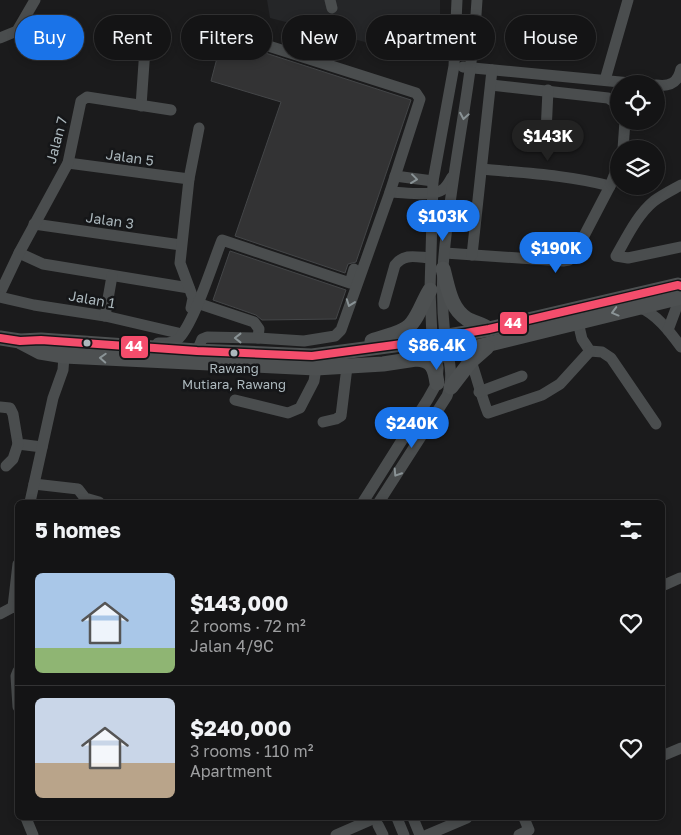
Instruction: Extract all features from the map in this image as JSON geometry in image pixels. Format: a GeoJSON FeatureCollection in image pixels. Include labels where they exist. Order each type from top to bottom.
{"type":"FeatureCollection","features":[{"type":"Feature","properties":{"kind":"main road"},"geometry":{"type":"LineString","coordinates":[[443,269],[456,310],[492,336]]}},
{"type":"Feature","properties":{"kind":"main road"},"geometry":{"type":"LineString","coordinates":[[0,338],[20,341],[41,340],[197,351],[347,367],[383,364],[442,355],[492,336],[669,287],[681,294]]}},
{"type":"Feature","properties":{"kind":"main road"},"geometry":{"type":"LineString","coordinates":[[314,362],[407,328],[416,317],[430,290]]}},
{"type":"Feature","properties":{"kind":"main road"},"geometry":{"type":"LineString","coordinates":[[20,341],[40,352],[64,356],[314,362],[439,337],[492,336],[578,322],[681,294]]}},
{"type":"Feature","properties":{"kind":"main road"},"geometry":{"type":"LineString","coordinates":[[413,359],[429,362],[444,385],[481,351],[492,336]]}},
{"type":"Feature","properties":{"kind":"street"},"geometry":{"type":"LineString","coordinates":[[0,38],[17,32],[35,0]]}},
{"type":"Feature","properties":{"kind":"street"},"geometry":{"type":"LineString","coordinates":[[380,500],[447,396],[438,368],[442,355],[430,290],[430,258],[432,187],[454,66],[458,0]]}},
{"type":"Feature","properties":{"kind":"street"},"geometry":{"type":"LineString","coordinates":[[439,337],[443,269],[455,171],[471,68],[477,0]]}},
{"type":"Feature","properties":{"kind":"street"},"geometry":{"type":"LineString","coordinates":[[605,80],[628,0]]}},
{"type":"Feature","properties":{"kind":"street"},"geometry":{"type":"LineString","coordinates":[[197,351],[201,341],[205,338],[304,340],[335,336],[341,330],[420,101],[418,94],[272,47]]}},
{"type":"Feature","properties":{"kind":"street"},"geometry":{"type":"LineString","coordinates":[[141,106],[144,60]]}},
{"type":"Feature","properties":{"kind":"street"},"geometry":{"type":"LineString","coordinates":[[454,66],[610,81]]}},
{"type":"Feature","properties":{"kind":"street"},"geometry":{"type":"LineString","coordinates":[[472,255],[492,70]]}},
{"type":"Feature","properties":{"kind":"street"},"geometry":{"type":"LineString","coordinates":[[665,86],[674,83],[681,70]]}},
{"type":"Feature","properties":{"kind":"street"},"geometry":{"type":"LineString","coordinates":[[491,85],[548,90],[610,99]]}},
{"type":"Feature","properties":{"kind":"street"},"geometry":{"type":"LineString","coordinates":[[546,132],[548,90]]}},
{"type":"Feature","properties":{"kind":"street","name":"Jalan 7"},"geometry":{"type":"LineString","coordinates":[[0,293],[34,224],[68,163],[81,101],[87,97],[171,110]]}},
{"type":"Feature","properties":{"kind":"street"},"geometry":{"type":"LineString","coordinates":[[170,343],[184,327],[193,302],[180,263],[189,180],[199,128]]}},
{"type":"Feature","properties":{"kind":"street","name":"Jalan 5"},"geometry":{"type":"LineString","coordinates":[[68,163],[189,180]]}},
{"type":"Feature","properties":{"kind":"street"},"geometry":{"type":"LineString","coordinates":[[445,253],[569,260],[574,255],[610,186],[552,176],[482,169]]}},
{"type":"Feature","properties":{"kind":"street"},"geometry":{"type":"LineString","coordinates":[[114,345],[134,342],[170,343],[177,339],[191,320],[222,240],[350,282],[382,193],[392,184],[432,187],[442,191],[448,185],[455,171]]}},
{"type":"Feature","properties":{"kind":"street"},"geometry":{"type":"LineString","coordinates":[[681,184],[654,201],[642,213],[616,256],[628,258],[681,246]]}},
{"type":"Feature","properties":{"kind":"street","name":"Jalan 3"},"geometry":{"type":"LineString","coordinates":[[34,224],[181,246]]}},
{"type":"Feature","properties":{"kind":"street"},"geometry":{"type":"LineString","coordinates":[[19,253],[43,264],[189,288]]}},
{"type":"Feature","properties":{"kind":"street"},"geometry":{"type":"LineString","coordinates":[[384,304],[394,265],[397,261],[407,256],[430,258]]}},
{"type":"Feature","properties":{"kind":"street"},"geometry":{"type":"LineString","coordinates":[[105,316],[112,276]]}},
{"type":"Feature","properties":{"kind":"street"},"geometry":{"type":"LineString","coordinates":[[668,330],[677,316],[681,294]]}},
{"type":"Feature","properties":{"kind":"street","name":"Jalan 1"},"geometry":{"type":"LineString","coordinates":[[0,297],[34,305],[105,316],[178,333]]}},
{"type":"Feature","properties":{"kind":"street"},"geometry":{"type":"LineString","coordinates":[[197,304],[254,322],[259,329],[258,338]]}},
{"type":"Feature","properties":{"kind":"street"},"geometry":{"type":"LineString","coordinates":[[638,307],[645,310],[668,330],[681,347]]}},
{"type":"Feature","properties":{"kind":"street"},"geometry":{"type":"LineString","coordinates":[[578,322],[582,339],[590,351]]}},
{"type":"Feature","properties":{"kind":"street"},"geometry":{"type":"LineString","coordinates":[[471,360],[488,413],[542,395],[560,384],[590,351]]}},
{"type":"Feature","properties":{"kind":"street"},"geometry":{"type":"LineString","coordinates":[[590,351],[602,352],[611,358],[656,424]]}},
{"type":"Feature","properties":{"kind":"street"},"geometry":{"type":"LineString","coordinates":[[30,500],[53,398],[63,370],[64,356]]}},
{"type":"Feature","properties":{"kind":"street"},"geometry":{"type":"LineString","coordinates":[[235,400],[288,413],[300,408],[314,381],[314,362]]}},
{"type":"Feature","properties":{"kind":"street"},"geometry":{"type":"LineString","coordinates":[[323,422],[340,416],[347,367]]}},
{"type":"Feature","properties":{"kind":"street"},"geometry":{"type":"LineString","coordinates":[[480,392],[522,376]]}},
{"type":"Feature","properties":{"kind":"street"},"geometry":{"type":"LineString","coordinates":[[365,500],[428,399],[444,385]]}},
{"type":"Feature","properties":{"kind":"street"},"geometry":{"type":"LineString","coordinates":[[0,407],[10,408],[13,414],[18,444],[13,459],[6,466]]}},
{"type":"Feature","properties":{"kind":"street"},"geometry":{"type":"LineString","coordinates":[[18,444],[42,447]]}},
{"type":"Feature","properties":{"kind":"street"},"geometry":{"type":"LineString","coordinates":[[34,484],[78,489],[85,498],[92,500]]}},
{"type":"Feature","properties":{"kind":"street"},"geometry":{"type":"LineString","coordinates":[[665,585],[680,578]]}},
{"type":"Feature","properties":{"kind":"street"},"geometry":{"type":"LineString","coordinates":[[0,614],[15,607]]}},
{"type":"Feature","properties":{"kind":"street"},"geometry":{"type":"LineString","coordinates":[[665,755],[681,748]]}},
{"type":"Feature","properties":{"kind":"street"},"geometry":{"type":"LineString","coordinates":[[27,820],[33,835]]}},
{"type":"Feature","properties":{"kind":"street"},"geometry":{"type":"LineString","coordinates":[[398,820],[404,835]]}},
{"type":"Feature","properties":{"kind":"street"},"geometry":{"type":"LineString","coordinates":[[413,820],[420,835]]}},
{"type":"Feature","properties":{"kind":"street"},"geometry":{"type":"LineString","coordinates":[[426,835],[462,820]]}},
{"type":"Feature","properties":{"kind":"street"},"geometry":{"type":"LineString","coordinates":[[519,835],[529,830],[525,820]]}},
{"type":"Feature","properties":{"kind":"street"},"geometry":{"type":"LineString","coordinates":[[336,835],[378,824]]}},
{"type":"Feature","properties":{"kind":"street"},"geometry":{"type":"LineString","coordinates":[[355,835],[378,824]]}},
{"type":"Feature","properties":{"kind":"shaded area"},"geometry":{"type":"Polygon","coordinates":[[[267,0],[440,0],[440,15],[366,15],[366,42],[356,40],[356,15],[282,15],[282,21],[272,19],[272,15],[270,15],[267,0]]]}},
{"type":"Feature","properties":{"kind":"building"},"geometry":{"type":"Polygon","coordinates":[[[272,55],[282,60],[287,60],[411,100],[356,262],[348,264],[345,273],[235,236],[281,102],[211,81],[216,60],[272,60],[272,55]]]}},
{"type":"Feature","properties":{"kind":"building"},"geometry":{"type":"Polygon","coordinates":[[[230,251],[346,290],[336,319],[262,320],[256,315],[213,300],[230,251]]]}},
{"type":"Feature","properties":{"kind":"transit line","name":"44"},"geometry":{"type":"LineString","coordinates":[[0,338],[20,341],[41,340],[197,351],[312,356],[402,344],[489,329],[678,285],[681,286]]}},
{"type":"Feature","properties":{"kind":"place","name":"Rawang Mutiara, Rawang"},"geometry":{"type":"Point","coordinates":[234,353]}}]}
